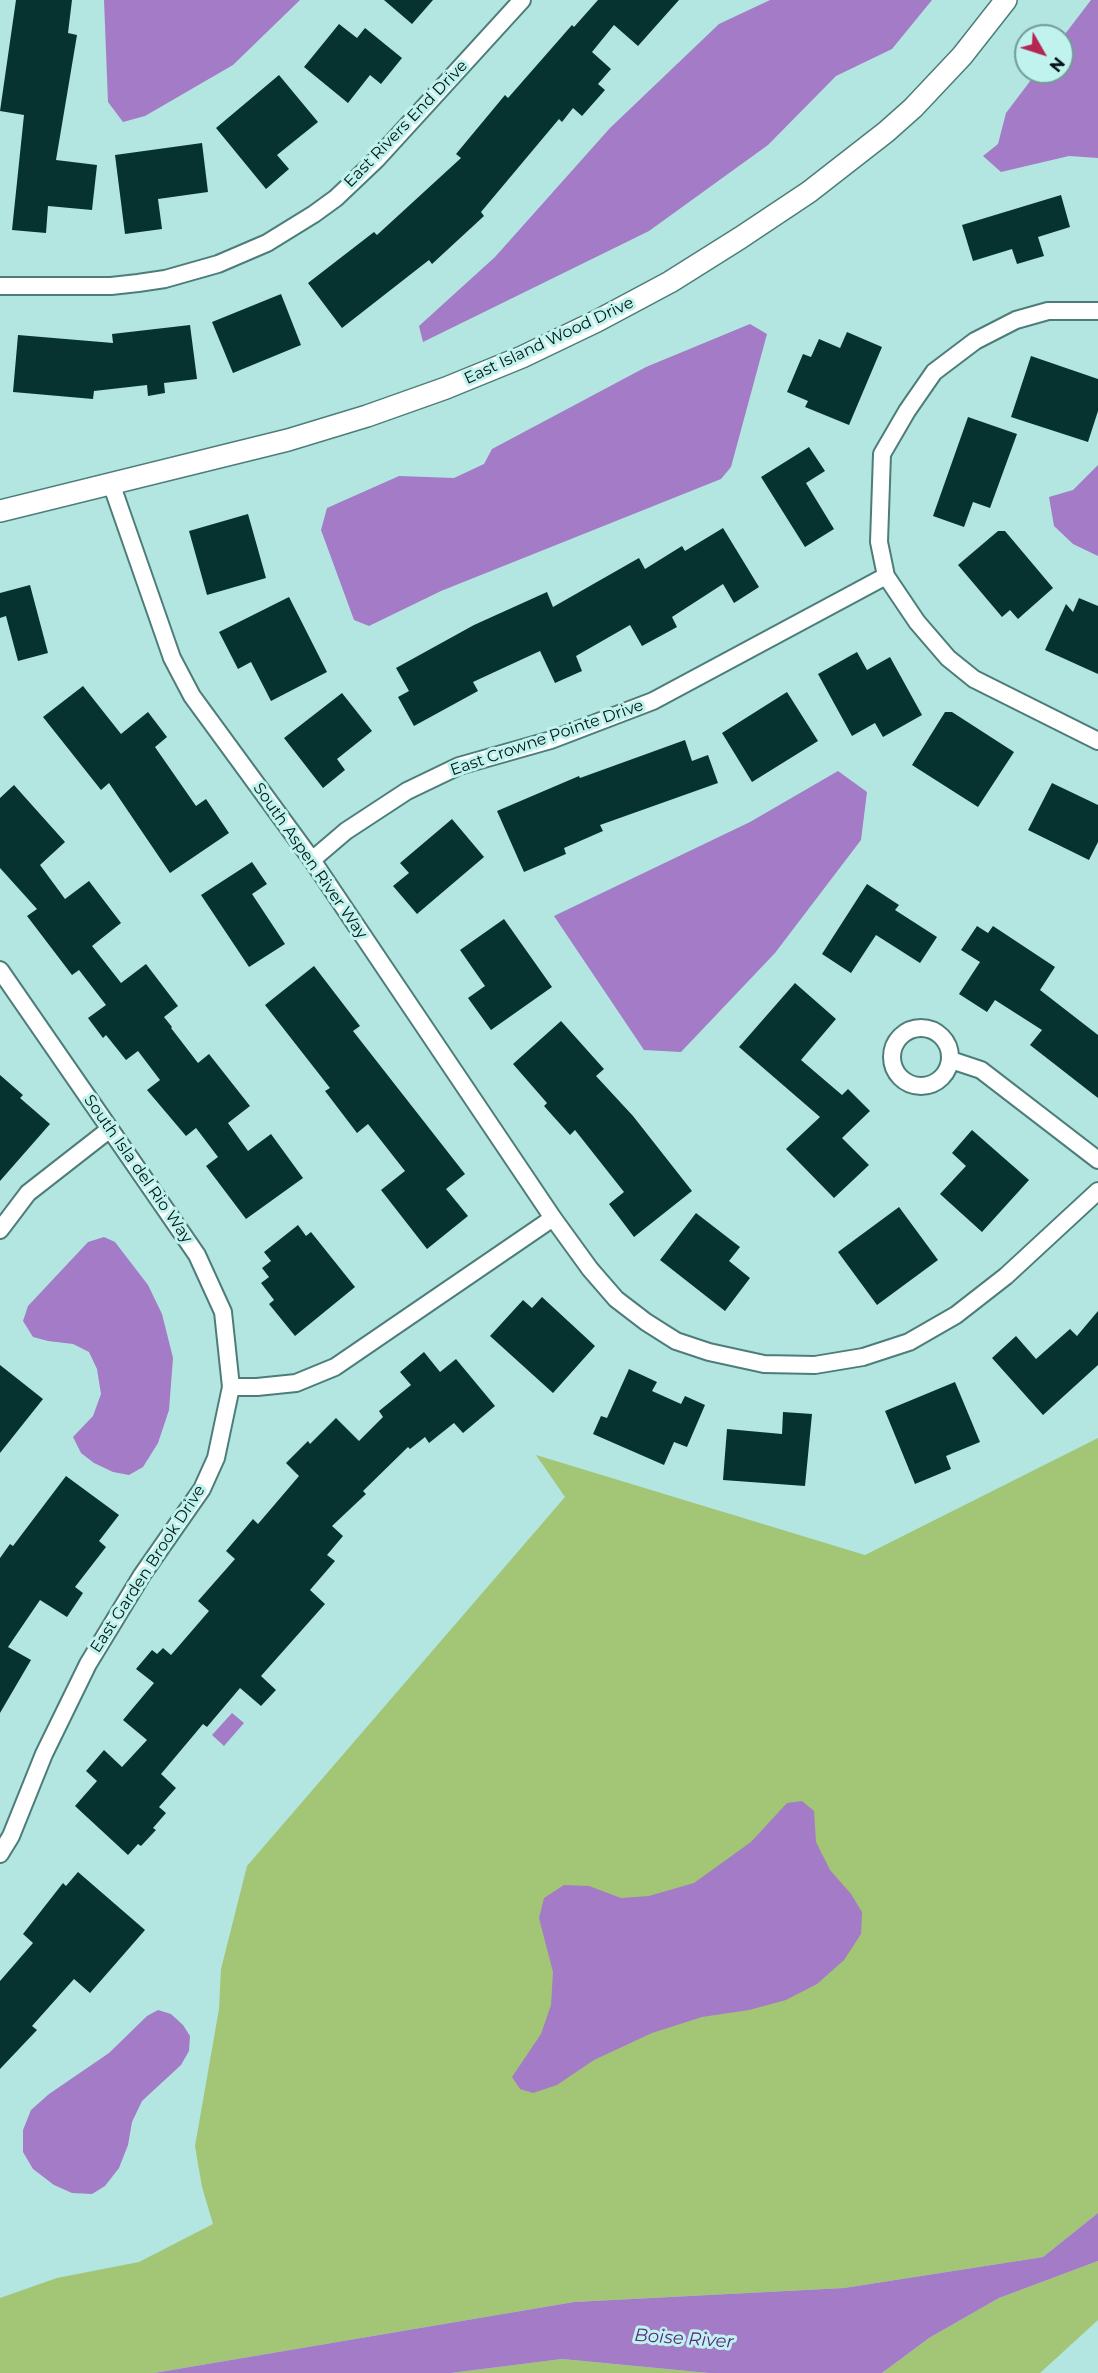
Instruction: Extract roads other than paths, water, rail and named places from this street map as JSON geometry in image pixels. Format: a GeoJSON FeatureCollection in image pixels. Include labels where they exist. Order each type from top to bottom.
{"type":"FeatureCollection","features":[{"type":"Feature","properties":{"kind":"street","name":"East Rivers End Drive"},"geometry":{"type":"LineString","coordinates":[[0,286],[111,286],[147,282],[209,267],[267,243],[322,209],[376,160],[522,0]]}},
{"type":"Feature","properties":{"kind":"street","name":"East Island Wood Drive"},"geometry":{"type":"LineString","coordinates":[[0,511],[288,440],[367,416],[511,362],[597,321],[670,282],[740,238],[809,192],[877,139],[938,83],[1006,0]]}},
{"type":"Feature","properties":{"kind":"street"},"geometry":{"type":"LineString","coordinates":[[1098,311],[1048,311],[1016,320],[975,340],[934,372],[907,411],[882,454],[879,542],[886,576],[917,622],[948,658],[974,679],[1098,741]]}},
{"type":"Feature","properties":{"kind":"street","name":"South Aspen River Way"},"geometry":{"type":"LineString","coordinates":[[111,483],[172,658],[187,686],[312,860],[553,1218],[590,1269],[616,1299],[646,1322],[676,1341],[709,1352],[764,1364],[815,1365],[863,1357],[909,1342],[956,1315],[1006,1276],[1098,1191]]}},
{"type":"Feature","properties":{"kind":"street","name":"East Crowne Pointe Drive"},"geometry":{"type":"LineString","coordinates":[[312,860],[346,831],[407,791],[459,766],[551,740],[653,701],[886,576]]}},
{"type":"Feature","properties":{"kind":"street","name":"South Isla del Rio Way"},"geometry":{"type":"LineString","coordinates":[[0,970],[197,1255],[223,1312],[231,1387]]}},
{"type":"Feature","properties":{"kind":"street"},"geometry":{"type":"LineString","coordinates":[[951,1060],[981,1070],[1098,1160]]}},
{"type":"Feature","properties":{"kind":"street"},"geometry":{"type":"LineString","coordinates":[[0,1230],[28,1192],[110,1129]]}},
{"type":"Feature","properties":{"kind":"street"},"geometry":{"type":"LineString","coordinates":[[231,1387],[257,1388],[296,1383],[335,1367],[553,1218]]}},
{"type":"Feature","properties":{"kind":"street","name":"East Garden Brook Drive"},"geometry":{"type":"LineString","coordinates":[[0,1854],[11,1836],[44,1754],[88,1664],[142,1575],[202,1489],[216,1458],[231,1387]]}},
{"type":"Feature","properties":{"kind":"water"},"geometry":{"type":"Polygon","coordinates":[[[104,0],[300,0],[233,65],[145,116],[123,122],[108,102],[104,0]]]}},
{"type":"Feature","properties":{"kind":"water"},"geometry":{"type":"Polygon","coordinates":[[[770,0],[932,0],[892,49],[836,76],[768,145],[649,231],[423,342],[419,326],[495,257],[610,128],[719,24],[770,0]]]}},
{"type":"Feature","properties":{"kind":"water"},"geometry":{"type":"Polygon","coordinates":[[[1091,0],[1098,0],[1098,158],[1069,156],[1001,172],[983,156],[998,144],[1006,113],[1028,84],[1074,84],[1073,24],[1091,0]]]}},
{"type":"Feature","properties":{"kind":"water"},"geometry":{"type":"Polygon","coordinates":[[[750,324],[767,334],[731,467],[721,479],[441,591],[369,626],[354,620],[321,530],[327,508],[399,476],[454,478],[484,464],[492,449],[646,367],[750,324]]]}},
{"type":"Feature","properties":{"kind":"water"},"geometry":{"type":"Polygon","coordinates":[[[1098,465],[1098,556],[1073,544],[1054,526],[1049,497],[1073,490],[1098,465]]]}},
{"type":"Feature","properties":{"kind":"water"},"geometry":{"type":"Polygon","coordinates":[[[838,771],[867,792],[861,840],[775,953],[681,1052],[644,1050],[554,916],[750,822],[838,771]]]}},
{"type":"Feature","properties":{"kind":"water"},"geometry":{"type":"Polygon","coordinates":[[[104,1237],[115,1242],[148,1285],[162,1314],[173,1358],[169,1410],[158,1443],[143,1467],[129,1475],[113,1472],[94,1463],[81,1453],[73,1437],[93,1416],[101,1394],[97,1369],[89,1352],[73,1344],[33,1337],[23,1321],[28,1306],[88,1242],[104,1237]]]}},
{"type":"Feature","properties":{"kind":"water"},"geometry":{"type":"Polygon","coordinates":[[[232,1713],[244,1723],[224,1746],[212,1735],[232,1713]]]}},
{"type":"Feature","properties":{"kind":"water"},"geometry":{"type":"Polygon","coordinates":[[[802,1801],[814,1811],[816,1842],[830,1870],[851,1894],[862,1912],[861,1934],[844,1960],[817,1984],[786,2000],[749,2010],[702,2017],[652,2033],[594,2060],[557,2085],[533,2093],[520,2089],[512,2077],[541,2034],[551,2005],[553,1972],[539,1918],[544,1898],[564,1885],[589,1886],[621,1898],[649,1896],[694,1883],[751,1842],[787,1803],[802,1801]]]}},
{"type":"Feature","properties":{"kind":"water"},"geometry":{"type":"Polygon","coordinates":[[[158,2010],[171,2014],[183,2025],[190,2036],[189,2051],[181,2065],[142,2101],[132,2122],[128,2145],[119,2168],[105,2186],[92,2194],[72,2193],[54,2185],[33,2169],[23,2152],[23,2130],[31,2110],[49,2094],[109,2053],[147,2016],[158,2010]]]}},
{"type":"Feature","properties":{"kind":"water","name":"Boise River"},"geometry":{"type":"Polygon","coordinates":[[[1098,2213],[1098,2261],[999,2298],[929,2338],[882,2373],[709,2373],[562,2359],[451,2373],[154,2373],[574,2302],[844,2288],[1043,2257],[1098,2213]]]}}]}
